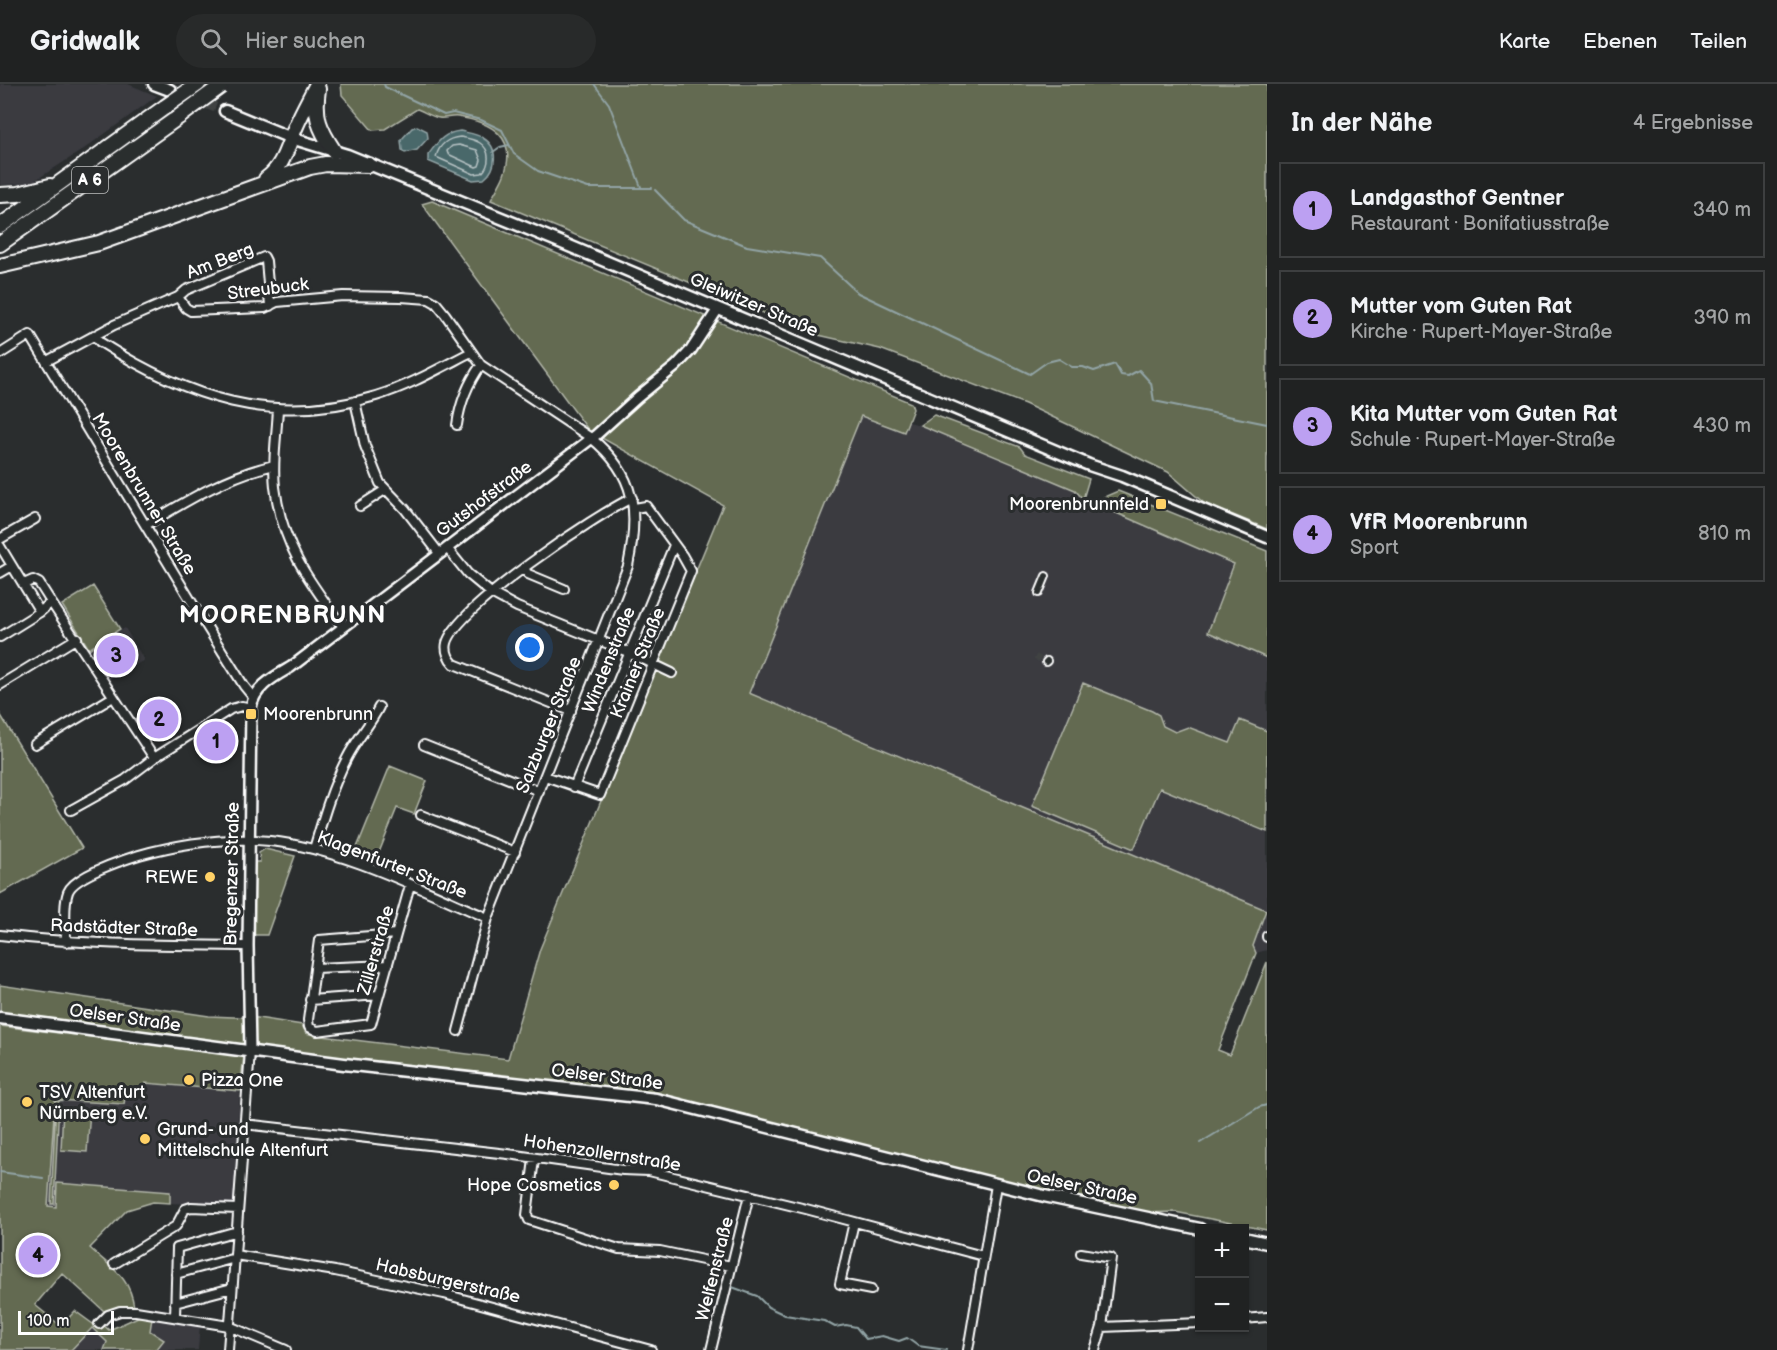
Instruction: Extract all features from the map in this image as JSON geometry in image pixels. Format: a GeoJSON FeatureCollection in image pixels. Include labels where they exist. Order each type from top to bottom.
{"type":"FeatureCollection","features":[{"type":"Feature","properties":{"kind":"highway","name":"A 6"},"geometry":{"type":"LineString","coordinates":[[0,226],[198,84]]}},
{"type":"Feature","properties":{"kind":"highway"},"geometry":{"type":"LineString","coordinates":[[259,184],[278,167],[318,84]]}},
{"type":"Feature","properties":{"kind":"highway"},"geometry":{"type":"LineString","coordinates":[[318,84],[317,119],[321,131],[334,151]]}},
{"type":"Feature","properties":{"kind":"highway","name":"A 6"},"geometry":{"type":"LineString","coordinates":[[0,244],[223,85]]}},
{"type":"Feature","properties":{"kind":"highway"},"geometry":{"type":"LineString","coordinates":[[0,266],[99,243],[317,165],[369,165]]}},
{"type":"Feature","properties":{"kind":"highway","name":"A 6"},"geometry":{"type":"LineString","coordinates":[[0,195],[18,194],[58,184]]}},
{"type":"Feature","properties":{"kind":"main road"},"geometry":{"type":"LineString","coordinates":[[154,84],[170,90]]}},
{"type":"Feature","properties":{"kind":"main road","name":"Gleiwitzer Straße"},"geometry":{"type":"LineString","coordinates":[[225,111],[291,138],[369,165],[1267,537]]}},
{"type":"Feature","properties":{"kind":"main road","name":"Oelser Straße"},"geometry":{"type":"LineString","coordinates":[[0,1018],[399,1070],[656,1099],[996,1185],[1195,1228]]}},
{"type":"Feature","properties":{"kind":"main road"},"geometry":{"type":"LineString","coordinates":[[1249,1239],[1267,1243]]}},
{"type":"Feature","properties":{"kind":"street","name":"Am Berg"},"geometry":{"type":"LineString","coordinates":[[178,297],[186,290],[264,257],[270,306]]}},
{"type":"Feature","properties":{"kind":"street","name":"Streubuck"},"geometry":{"type":"LineString","coordinates":[[178,297],[191,311],[265,308],[277,302],[343,296],[429,299],[436,303],[445,314],[481,365],[591,438]]}},
{"type":"Feature","properties":{"kind":"street"},"geometry":{"type":"LineString","coordinates":[[47,361],[94,335],[178,297]]}},
{"type":"Feature","properties":{"kind":"street","name":"Gutshofstraße"},"geometry":{"type":"LineString","coordinates":[[253,697],[261,687],[591,438],[676,366],[691,350],[718,309]]}},
{"type":"Feature","properties":{"kind":"street","name":"Moorenbrunner Straße"},"geometry":{"type":"LineString","coordinates":[[0,354],[30,335],[202,619],[253,697]]}},
{"type":"Feature","properties":{"kind":"street"},"geometry":{"type":"LineString","coordinates":[[94,335],[100,342],[157,376],[190,390],[235,404],[279,408],[315,408],[355,401],[402,386],[471,352]]}},
{"type":"Feature","properties":{"kind":"street"},"geometry":{"type":"LineString","coordinates":[[458,425],[461,405],[471,380],[481,365]]}},
{"type":"Feature","properties":{"kind":"street"},"geometry":{"type":"LineString","coordinates":[[355,401],[371,466],[384,490],[405,509],[443,551],[491,594],[517,607],[654,663],[672,673]]}},
{"type":"Feature","properties":{"kind":"street"},"geometry":{"type":"LineString","coordinates":[[279,408],[274,465],[278,508],[290,546],[309,582],[343,627]]}},
{"type":"Feature","properties":{"kind":"street","name":"Salzburger Straße"},"geometry":{"type":"LineString","coordinates":[[458,1031],[488,918],[628,566],[634,537],[635,508],[623,476],[614,462],[591,438]]}},
{"type":"Feature","properties":{"kind":"street"},"geometry":{"type":"LineString","coordinates":[[146,525],[202,492],[239,474],[274,465]]}},
{"type":"Feature","properties":{"kind":"street"},"geometry":{"type":"LineString","coordinates":[[360,506],[384,490]]}},
{"type":"Feature","properties":{"kind":"street"},"geometry":{"type":"LineString","coordinates":[[571,711],[454,664],[446,645],[450,635],[481,601],[596,519],[632,498]]}},
{"type":"Feature","properties":{"kind":"street","name":"Krainer Straße"},"geometry":{"type":"LineString","coordinates":[[545,776],[600,795],[691,571],[646,506],[635,508]]}},
{"type":"Feature","properties":{"kind":"street"},"geometry":{"type":"LineString","coordinates":[[0,539],[35,519]]}},
{"type":"Feature","properties":{"kind":"street","name":"Windenstraße"},"geometry":{"type":"LineString","coordinates":[[574,787],[674,545]]}},
{"type":"Feature","properties":{"kind":"street"},"geometry":{"type":"LineString","coordinates":[[0,546],[40,612]]}},
{"type":"Feature","properties":{"kind":"street"},"geometry":{"type":"LineString","coordinates":[[0,573],[12,566]]}},
{"type":"Feature","properties":{"kind":"street"},"geometry":{"type":"LineString","coordinates":[[524,569],[528,574],[564,589]]}},
{"type":"Feature","properties":{"kind":"street"},"geometry":{"type":"LineString","coordinates":[[1039,593],[1046,576]]}},
{"type":"Feature","properties":{"kind":"street"},"geometry":{"type":"LineString","coordinates":[[24,584],[33,580],[39,583],[154,758]]}},
{"type":"Feature","properties":{"kind":"street"},"geometry":{"type":"LineString","coordinates":[[0,637],[40,612],[51,602]]}},
{"type":"Feature","properties":{"kind":"street"},"geometry":{"type":"LineString","coordinates":[[0,685],[77,638]]}},
{"type":"Feature","properties":{"kind":"street"},"geometry":{"type":"LineString","coordinates":[[35,744],[112,696]]}},
{"type":"Feature","properties":{"kind":"street","name":"Bregenzer Straße"},"geometry":{"type":"LineString","coordinates":[[250,1051],[248,946],[253,697]]}},
{"type":"Feature","properties":{"kind":"street"},"geometry":{"type":"LineString","coordinates":[[71,810],[124,780],[154,758],[235,707],[251,708]]}},
{"type":"Feature","properties":{"kind":"street"},"geometry":{"type":"LineString","coordinates":[[314,849],[329,800],[347,758],[379,707]]}},
{"type":"Feature","properties":{"kind":"street"},"geometry":{"type":"LineString","coordinates":[[424,745],[539,791]]}},
{"type":"Feature","properties":{"kind":"street"},"geometry":{"type":"LineString","coordinates":[[421,815],[515,852]]}},
{"type":"Feature","properties":{"kind":"street","name":"Klagenfurter Straße"},"geometry":{"type":"LineString","coordinates":[[66,942],[67,895],[73,885],[128,858],[189,843],[249,840],[314,849],[350,861],[488,918]]}},
{"type":"Feature","properties":{"kind":"street","name":"Zillerstraße"},"geometry":{"type":"LineString","coordinates":[[310,1000],[308,1023],[309,1027],[317,1031],[371,1024],[410,885]]}},
{"type":"Feature","properties":{"kind":"street"},"geometry":{"type":"LineString","coordinates":[[379,995],[310,1000],[319,940],[396,934]]}},
{"type":"Feature","properties":{"kind":"street","name":"Radstädter Straße"},"geometry":{"type":"LineString","coordinates":[[0,935],[66,942],[153,946],[248,946]]}},
{"type":"Feature","properties":{"kind":"street"},"geometry":{"type":"LineString","coordinates":[[315,968],[388,965]]}},
{"type":"Feature","properties":{"kind":"street"},"geometry":{"type":"LineString","coordinates":[[228,1350],[250,1051]]}},
{"type":"Feature","properties":{"kind":"street","name":"Hohenzollernstraße"},"geometry":{"type":"LineString","coordinates":[[244,1124],[649,1171],[983,1256]]}},
{"type":"Feature","properties":{"kind":"street"},"geometry":{"type":"LineString","coordinates":[[534,1159],[526,1215],[529,1220],[620,1249],[660,1251],[731,1266]]}},
{"type":"Feature","properties":{"kind":"street"},"geometry":{"type":"LineString","coordinates":[[968,1350],[996,1185]]}},
{"type":"Feature","properties":{"kind":"street","name":"Welfenstraße"},"geometry":{"type":"LineString","coordinates":[[711,1350],[749,1195]]}},
{"type":"Feature","properties":{"kind":"street"},"geometry":{"type":"LineString","coordinates":[[114,1264],[176,1226],[185,1209],[191,1207],[238,1209]]}},
{"type":"Feature","properties":{"kind":"street"},"geometry":{"type":"LineString","coordinates":[[854,1222],[840,1284],[871,1290]]}},
{"type":"Feature","properties":{"kind":"street"},"geometry":{"type":"LineString","coordinates":[[175,1317],[177,1248],[237,1231]]}},
{"type":"Feature","properties":{"kind":"street"},"geometry":{"type":"LineString","coordinates":[[1081,1253],[1111,1258],[1102,1327],[1095,1350]]}},
{"type":"Feature","properties":{"kind":"street"},"geometry":{"type":"LineString","coordinates":[[176,1274],[235,1257]]}},
{"type":"Feature","properties":{"kind":"street","name":"Habsburgerstraße"},"geometry":{"type":"LineString","coordinates":[[235,1257],[335,1271],[434,1292],[651,1350]]}},
{"type":"Feature","properties":{"kind":"street"},"geometry":{"type":"LineString","coordinates":[[175,1303],[232,1288]]}},
{"type":"Feature","properties":{"kind":"street"},"geometry":{"type":"LineString","coordinates":[[99,1324],[108,1315],[120,1311],[136,1311],[229,1326],[286,1350]]}},
{"type":"Feature","properties":{"kind":"street"},"geometry":{"type":"LineString","coordinates":[[1249,1319],[1267,1317]]}},
{"type":"Feature","properties":{"kind":"street"},"geometry":{"type":"LineString","coordinates":[[1102,1327],[1195,1323]]}},
{"type":"Feature","properties":{"kind":"shaded area"},"geometry":{"type":"Polygon","coordinates":[[[0,84],[128,84],[157,96],[81,151],[31,183],[0,185],[0,84]]]}},
{"type":"Feature","properties":{"kind":"shaded area"},"geometry":{"type":"Polygon","coordinates":[[[861,415],[904,432],[909,422],[920,425],[1075,490],[1083,499],[1235,564],[1208,632],[1267,658],[1267,731],[1240,720],[1230,743],[1188,727],[1176,732],[1162,726],[1159,715],[1160,788],[1267,832],[1267,950],[1256,953],[1253,946],[1266,910],[749,693],[861,415]]]}},
{"type":"Feature","properties":{"kind":"shaded area"},"geometry":{"type":"Polygon","coordinates":[[[125,628],[144,660],[106,681],[88,650],[125,628]]]}},
{"type":"Feature","properties":{"kind":"shaded area","name":"Grund- und Mittelschule Altenfurt"},"geometry":{"type":"Polygon","coordinates":[[[144,1083],[240,1091],[234,1206],[170,1203],[169,1192],[58,1183],[56,1207],[48,1206],[55,1100],[124,1104],[126,1091],[144,1083]]]}},
{"type":"Feature","properties":{"kind":"shaded area"},"geometry":{"type":"Polygon","coordinates":[[[152,1318],[200,1324],[198,1350],[156,1350],[164,1340],[150,1331],[152,1318]]]}},
{"type":"Feature","properties":{"kind":"shaded area"},"geometry":{"type":"Polygon","coordinates":[[[91,1328],[108,1342],[104,1350],[71,1350],[91,1328]]]}},
{"type":"Feature","properties":{"kind":"green space"},"geometry":{"type":"Polygon","coordinates":[[[341,84],[1267,84],[1267,529],[1204,503],[1168,472],[1025,404],[880,349],[814,334],[491,200],[504,175],[507,162],[507,151],[499,134],[470,119],[441,118],[417,109],[385,129],[372,130],[342,95],[341,84]]]}},
{"type":"Feature","properties":{"kind":"green space"},"geometry":{"type":"Polygon","coordinates":[[[432,201],[911,403],[913,409],[904,432],[861,416],[749,693],[1266,910],[1253,946],[1256,953],[1218,1050],[1230,1055],[1267,962],[1267,1230],[1249,1226],[1249,1224],[1236,1224],[1175,1212],[1142,1213],[981,1177],[672,1098],[268,1049],[0,1013],[0,985],[209,1016],[258,1018],[302,1025],[306,1033],[314,1035],[508,1059],[540,949],[723,505],[589,431],[422,204],[432,201]]]}},
{"type":"Feature","properties":{"kind":"green space"},"geometry":{"type":"Polygon","coordinates":[[[934,415],[1020,447],[1025,454],[1089,479],[1083,499],[1075,490],[920,425],[934,415]]]}},
{"type":"Feature","properties":{"kind":"green space"},"geometry":{"type":"Polygon","coordinates":[[[1118,491],[1267,551],[1267,658],[1208,632],[1234,564],[1100,506],[1104,497],[1118,491]]]}},
{"type":"Feature","properties":{"kind":"green space"},"geometry":{"type":"Polygon","coordinates":[[[93,586],[120,629],[89,649],[62,605],[93,586]]]}},
{"type":"Feature","properties":{"kind":"green space"},"geometry":{"type":"Polygon","coordinates":[[[1083,683],[1152,711],[1159,715],[1163,726],[1175,732],[1188,727],[1230,743],[1240,720],[1267,731],[1267,832],[1160,788],[1134,849],[1032,806],[1083,683]]]}},
{"type":"Feature","properties":{"kind":"green space"},"geometry":{"type":"Polygon","coordinates":[[[0,714],[82,848],[0,894],[0,714]]]}},
{"type":"Feature","properties":{"kind":"green space"},"geometry":{"type":"Polygon","coordinates":[[[390,766],[427,781],[414,814],[397,808],[376,860],[356,850],[390,766]]]}},
{"type":"Feature","properties":{"kind":"green space"},"geometry":{"type":"Polygon","coordinates":[[[265,849],[295,856],[267,935],[254,935],[253,862],[260,862],[259,853],[265,849]]]}},
{"type":"Feature","properties":{"kind":"green space"},"geometry":{"type":"Polygon","coordinates":[[[0,1026],[244,1055],[240,1091],[145,1083],[144,1088],[136,1092],[126,1092],[124,1104],[55,1100],[48,1206],[56,1207],[57,1183],[170,1192],[170,1203],[153,1202],[127,1210],[90,1248],[124,1280],[132,1296],[134,1307],[113,1308],[100,1322],[109,1330],[140,1316],[152,1318],[150,1331],[164,1340],[156,1350],[104,1350],[107,1342],[92,1328],[71,1350],[0,1350],[0,1026]],[[62,1273],[35,1305],[61,1326],[75,1311],[93,1324],[104,1311],[62,1273]]]}},
{"type":"Feature","properties":{"kind":"green space"},"geometry":{"type":"Polygon","coordinates":[[[56,1101],[59,1101],[54,1204],[51,1204],[56,1101]]]}},
{"type":"Feature","properties":{"kind":"green space"},"geometry":{"type":"Polygon","coordinates":[[[63,1108],[90,1110],[87,1152],[61,1150],[63,1108]]]}},
{"type":"Feature","properties":{"kind":"water"},"geometry":{"type":"Polygon","coordinates":[[[417,126],[427,131],[428,138],[417,150],[405,153],[402,150],[401,140],[417,126]]]}},
{"type":"Feature","properties":{"kind":"water"},"geometry":{"type":"Polygon","coordinates":[[[460,131],[481,137],[492,147],[494,164],[484,179],[473,180],[428,161],[428,155],[441,139],[460,131]]]}},
{"type":"Feature","properties":{"kind":"waterway"},"geometry":{"type":"LineString","coordinates":[[384,84],[385,87],[444,115],[453,113],[481,120],[502,130],[514,154],[538,171],[588,188],[652,188]]}},
{"type":"Feature","properties":{"kind":"waterway"},"geometry":{"type":"LineString","coordinates":[[594,84],[609,104],[641,187]]}},
{"type":"Feature","properties":{"kind":"waterway"},"geometry":{"type":"LineString","coordinates":[[493,152],[509,145]]}},
{"type":"Feature","properties":{"kind":"waterway"},"geometry":{"type":"LineString","coordinates":[[655,190],[684,220],[747,246],[820,258],[858,293],[1030,374],[1047,362],[1059,359],[1072,367],[1083,367],[1094,371],[1115,364],[1121,375],[1128,376],[1139,370],[1151,383],[1154,401],[1267,424]]}},
{"type":"Feature","properties":{"kind":"waterway"},"geometry":{"type":"LineString","coordinates":[[1200,1143],[1259,1107],[1267,1105]]}},
{"type":"Feature","properties":{"kind":"waterway"},"geometry":{"type":"LineString","coordinates":[[0,1172],[43,1178]]}},
{"type":"Feature","properties":{"kind":"waterway"},"geometry":{"type":"LineString","coordinates":[[732,1287],[757,1296],[768,1307],[785,1315],[824,1321],[835,1327],[846,1325],[856,1327],[866,1339],[882,1336],[899,1341],[907,1338],[918,1346],[946,1350]]}},
{"type":"Feature","properties":{"kind":"tunnel"},"geometry":{"type":"LineString","coordinates":[[178,93],[225,111]]}},
{"type":"Feature","properties":{"kind":"tunnel"},"geometry":{"type":"LineString","coordinates":[[1035,657],[1046,662]]}},
{"type":"Feature","properties":{"kind":"place","name":"Moorenbrunnfeld"},"geometry":{"type":"Point","coordinates":[1161,504]}},
{"type":"Feature","properties":{"kind":"place","name":"Kita Mutter vom Guten Rat"},"geometry":{"type":"Point","coordinates":[116,655]}},
{"type":"Feature","properties":{"kind":"place","name":"Moorenbrunn"},"geometry":{"type":"Point","coordinates":[251,714]}},
{"type":"Feature","properties":{"kind":"place","name":"Mutter vom Guten Rat"},"geometry":{"type":"Point","coordinates":[159,719]}},
{"type":"Feature","properties":{"kind":"place","name":"Landgasthof Gentner"},"geometry":{"type":"Point","coordinates":[216,741]}},
{"type":"Feature","properties":{"kind":"place","name":"REWE"},"geometry":{"type":"Point","coordinates":[210,877]}},
{"type":"Feature","properties":{"kind":"place","name":"Pizza One"},"geometry":{"type":"Point","coordinates":[189,1080]}},
{"type":"Feature","properties":{"kind":"place","name":"TSV Altenfurt Nürnberg e.V."},"geometry":{"type":"Point","coordinates":[27,1102]}},
{"type":"Feature","properties":{"kind":"place","name":"Grund- und Mittelschule Altenfurt"},"geometry":{"type":"Point","coordinates":[145,1139]}},
{"type":"Feature","properties":{"kind":"place","name":"Hope Cosmetics"},"geometry":{"type":"Point","coordinates":[614,1185]}},
{"type":"Feature","properties":{"kind":"place","name":"VfR Moorenbrunn"},"geometry":{"type":"Point","coordinates":[38,1255]}},
{"type":"Feature","properties":{"kind":"district","name":"MOORENBRUNN"},"geometry":{"type":"Point","coordinates":[283,615]}}]}
